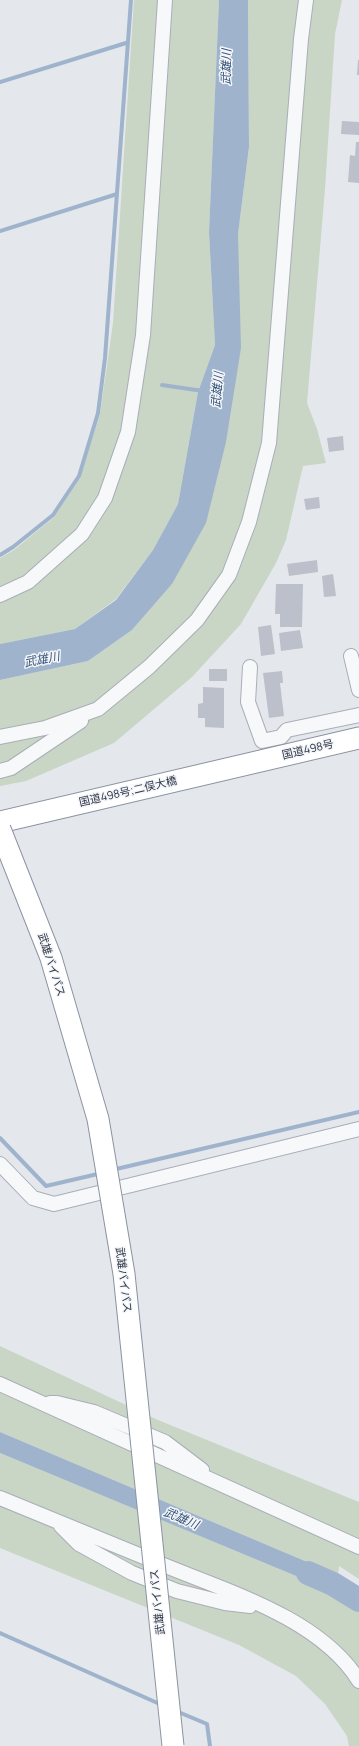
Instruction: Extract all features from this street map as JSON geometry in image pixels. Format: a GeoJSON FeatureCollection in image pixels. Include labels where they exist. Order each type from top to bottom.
{"type":"FeatureCollection","features":[{"type":"Feature","properties":{"kind":"highway","name":"国道498号"},"geometry":{"type":"LineString","coordinates":[[257,763],[359,738]]}},
{"type":"Feature","properties":{"kind":"highway","name":"国道498号;二俣大橋"},"geometry":{"type":"LineString","coordinates":[[0,822],[257,763]]}},
{"type":"Feature","properties":{"kind":"highway","name":"武雄バイパス"},"geometry":{"type":"LineString","coordinates":[[0,829],[51,958],[98,1119],[124,1274],[173,1746]]}},
{"type":"Feature","properties":{"kind":"street"},"geometry":{"type":"LineString","coordinates":[[0,595],[28,582],[82,534],[105,498],[128,432],[144,335],[165,0]]}},
{"type":"Feature","properties":{"kind":"street"},"geometry":{"type":"LineString","coordinates":[[0,771],[11,768],[98,709],[150,668],[197,620],[229,575],[249,522],[268,443],[301,39],[306,0]]}},
{"type":"Feature","properties":{"kind":"street"},"geometry":{"type":"LineString","coordinates":[[351,656],[359,690]]}},
{"type":"Feature","properties":{"kind":"street"},"geometry":{"type":"LineString","coordinates":[[250,667],[248,702],[262,741],[281,738],[287,730],[359,715]]}},
{"type":"Feature","properties":{"kind":"street"},"geometry":{"type":"LineString","coordinates":[[0,737],[45,728],[98,709]]}},
{"type":"Feature","properties":{"kind":"street"},"geometry":{"type":"LineString","coordinates":[[0,1164],[33,1198],[54,1204],[359,1129]]}},
{"type":"Feature","properties":{"kind":"street"},"geometry":{"type":"LineString","coordinates":[[0,1384],[359,1547]]}},
{"type":"Feature","properties":{"kind":"street"},"geometry":{"type":"LineString","coordinates":[[0,1498],[267,1607],[315,1634],[350,1666],[359,1680]]}},
{"type":"Feature","properties":{"kind":"street"},"geometry":{"type":"LineString","coordinates":[[55,1521],[79,1544],[132,1573],[177,1591],[226,1603],[267,1607]]}},
{"type":"Feature","properties":{"kind":"green space"},"geometry":{"type":"Polygon","coordinates":[[[134,0],[219,0],[209,232],[215,345],[198,392],[178,504],[153,550],[116,599],[75,629],[0,644],[0,558],[14,550],[53,518],[80,478],[100,414],[113,323],[134,0]]]}},
{"type":"Feature","properties":{"kind":"green space"},"geometry":{"type":"Polygon","coordinates":[[[248,0],[342,0],[335,34],[325,189],[307,403],[317,429],[326,463],[303,466],[286,540],[276,563],[241,624],[192,677],[114,743],[26,781],[0,786],[0,680],[88,661],[132,630],[172,584],[238,234],[249,147],[248,0]]]}},
{"type":"Feature","properties":{"kind":"green space"},"geometry":{"type":"Polygon","coordinates":[[[0,1346],[158,1420],[359,1502],[359,1579],[339,1566],[338,1575],[0,1432],[0,1346]]]}},
{"type":"Feature","properties":{"kind":"green space"},"geometry":{"type":"Polygon","coordinates":[[[0,1453],[337,1593],[359,1608],[359,1746],[349,1746],[347,1736],[325,1704],[296,1676],[239,1645],[0,1548],[0,1453]]]}},
{"type":"Feature","properties":{"kind":"water"},"geometry":{"type":"Polygon","coordinates":[[[219,0],[248,0],[249,147],[238,234],[241,348],[226,442],[206,523],[172,584],[132,630],[88,661],[0,680],[0,644],[75,629],[116,600],[153,550],[178,504],[198,392],[215,345],[209,232],[219,0]]]}},
{"type":"Feature","properties":{"kind":"water"},"geometry":{"type":"Polygon","coordinates":[[[0,1432],[338,1575],[337,1593],[0,1453],[0,1432]]]}},
{"type":"Feature","properties":{"kind":"building"},"geometry":{"type":"Polygon","coordinates":[[[358,60],[359,75],[357,75],[358,60]]]}},
{"type":"Feature","properties":{"kind":"building"},"geometry":{"type":"Polygon","coordinates":[[[342,121],[359,122],[359,135],[341,134],[342,121]]]}},
{"type":"Feature","properties":{"kind":"building"},"geometry":{"type":"Polygon","coordinates":[[[356,142],[359,142],[359,183],[348,182],[350,155],[355,156],[356,142]]]}},
{"type":"Feature","properties":{"kind":"building"},"geometry":{"type":"Polygon","coordinates":[[[343,436],[344,450],[329,452],[327,438],[343,436]]]}},
{"type":"Feature","properties":{"kind":"building"},"geometry":{"type":"Polygon","coordinates":[[[319,497],[320,508],[306,510],[304,499],[319,497]]]}},
{"type":"Feature","properties":{"kind":"building"},"geometry":{"type":"Polygon","coordinates":[[[317,560],[318,572],[289,576],[287,564],[317,560]]]}},
{"type":"Feature","properties":{"kind":"building"},"geometry":{"type":"Polygon","coordinates":[[[333,574],[336,596],[324,597],[322,576],[333,574]]]}},
{"type":"Feature","properties":{"kind":"building"},"geometry":{"type":"Polygon","coordinates":[[[276,584],[303,584],[302,627],[280,627],[280,614],[275,614],[276,584]]]}},
{"type":"Feature","properties":{"kind":"building"},"geometry":{"type":"Polygon","coordinates":[[[271,625],[275,654],[261,656],[258,627],[271,625]]]}},
{"type":"Feature","properties":{"kind":"building"},"geometry":{"type":"Polygon","coordinates":[[[300,630],[303,648],[281,651],[279,633],[300,630]]]}},
{"type":"Feature","properties":{"kind":"building"},"geometry":{"type":"Polygon","coordinates":[[[209,669],[227,669],[227,681],[209,681],[209,669]]]}},
{"type":"Feature","properties":{"kind":"building"},"geometry":{"type":"Polygon","coordinates":[[[282,671],[283,683],[280,683],[284,716],[269,718],[263,673],[282,671]]]}},
{"type":"Feature","properties":{"kind":"building"},"geometry":{"type":"Polygon","coordinates":[[[203,687],[224,688],[224,728],[205,727],[205,718],[198,718],[198,704],[203,703],[203,687]]]}},
{"type":"Feature","properties":{"kind":"waterway"},"geometry":{"type":"LineString","coordinates":[[0,555],[13,547],[53,515],[79,476],[98,413],[105,358],[131,0]]}},
{"type":"Feature","properties":{"kind":"waterway"},"geometry":{"type":"LineString","coordinates":[[0,82],[126,43]]}},
{"type":"Feature","properties":{"kind":"waterway"},"geometry":{"type":"LineString","coordinates":[[0,231],[117,194]]}},
{"type":"Feature","properties":{"kind":"waterway"},"geometry":{"type":"LineString","coordinates":[[162,385],[203,391]]}},
{"type":"Feature","properties":{"kind":"waterway"},"geometry":{"type":"LineString","coordinates":[[112,1170],[359,1112]]}},
{"type":"Feature","properties":{"kind":"waterway"},"geometry":{"type":"LineString","coordinates":[[0,1138],[46,1186],[102,1173]]}},
{"type":"Feature","properties":{"kind":"waterway","name":"武雄川"},"geometry":{"type":"LineString","coordinates":[[308,1573],[333,1584],[359,1600]]}},
{"type":"Feature","properties":{"kind":"waterway"},"geometry":{"type":"LineString","coordinates":[[0,1633],[162,1705]]}},
{"type":"Feature","properties":{"kind":"waterway"},"geometry":{"type":"LineString","coordinates":[[176,1711],[207,1724],[210,1746]]}}]}
